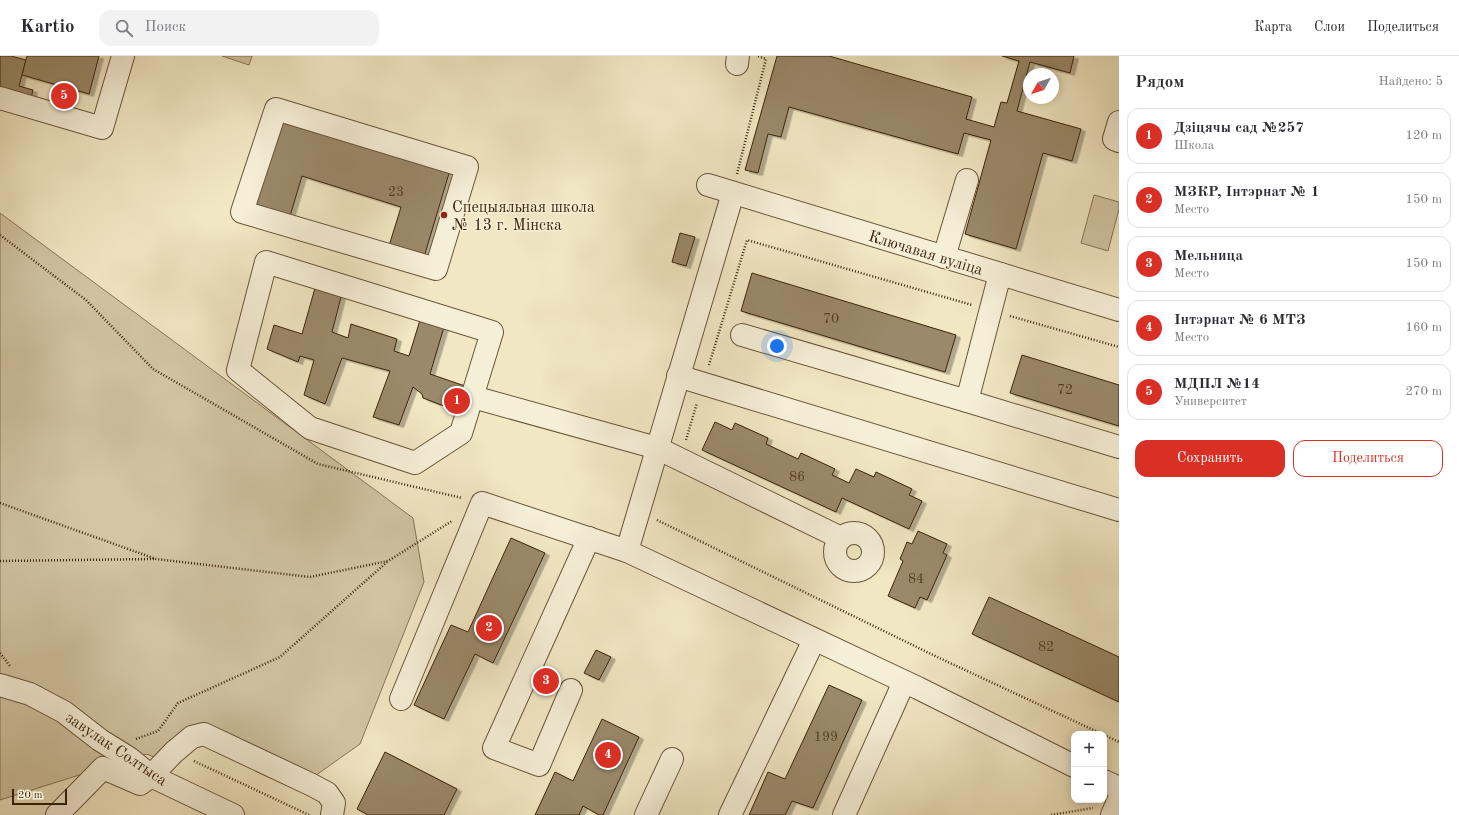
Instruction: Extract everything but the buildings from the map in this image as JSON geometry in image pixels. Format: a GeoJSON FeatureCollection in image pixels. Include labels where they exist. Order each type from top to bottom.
{"type":"FeatureCollection","features":[{"type":"Feature","properties":{"kind":"street"},"geometry":{"type":"LineString","coordinates":[[0,98],[102,128],[123,56]]}},
{"type":"Feature","properties":{"kind":"street"},"geometry":{"type":"LineString","coordinates":[[276,109],[467,167],[436,269],[242,212],[276,109]]}},
{"type":"Feature","properties":{"kind":"street"},"geometry":{"type":"LineString","coordinates":[[1119,122],[1114,140],[1119,141]]}},
{"type":"Feature","properties":{"kind":"street"},"geometry":{"type":"LineString","coordinates":[[944,257],[967,180]]}},
{"type":"Feature","properties":{"kind":"street","name":"Ключавая вуліца"},"geometry":{"type":"LineString","coordinates":[[708,185],[1119,310]]}},
{"type":"Feature","properties":{"kind":"street"},"geometry":{"type":"LineString","coordinates":[[627,551],[733,193]]}},
{"type":"Feature","properties":{"kind":"street"},"geometry":{"type":"LineString","coordinates":[[266,262],[492,332],[473,397],[462,433],[415,463],[310,428],[238,370],[266,262]]}},
{"type":"Feature","properties":{"kind":"street"},"geometry":{"type":"LineString","coordinates":[[967,401],[1000,274]]}},
{"type":"Feature","properties":{"kind":"street"},"geometry":{"type":"LineString","coordinates":[[742,334],[1119,447]]}},
{"type":"Feature","properties":{"kind":"street"},"geometry":{"type":"LineString","coordinates":[[678,376],[1119,510]]}},
{"type":"Feature","properties":{"kind":"street"},"geometry":{"type":"LineString","coordinates":[[473,397],[657,448],[841,538]]}},
{"type":"Feature","properties":{"kind":"street"},"geometry":{"type":"LineString","coordinates":[[401,699],[482,503],[627,551],[904,682],[1071,765]]}},
{"type":"Feature","properties":{"kind":"street"},"geometry":{"type":"LineString","coordinates":[[571,690],[539,765],[494,748],[589,538]]}},
{"type":"Feature","properties":{"kind":"street"},"geometry":{"type":"LineString","coordinates":[[730,815],[814,640]]}},
{"type":"Feature","properties":{"kind":"street"},"geometry":{"type":"LineString","coordinates":[[844,815],[904,682]]}},
{"type":"Feature","properties":{"kind":"street","name":"завулак Солтыса"},"geometry":{"type":"LineString","coordinates":[[0,685],[30,694],[64,712],[100,740],[151,776],[232,815]]}},
{"type":"Feature","properties":{"kind":"street"},"geometry":{"type":"LineString","coordinates":[[57,815],[103,768],[140,784],[151,776],[174,752],[192,737],[204,734],[327,793],[334,803],[332,815]]}},
{"type":"Feature","properties":{"kind":"street"},"geometry":{"type":"LineString","coordinates":[[646,815],[672,759]]}},
{"type":"Feature","properties":{"kind":"street"},"geometry":{"type":"LineString","coordinates":[[1107,786],[1117,802]]}},
{"type":"Feature","properties":{"kind":"path"},"geometry":{"type":"LineString","coordinates":[[733,193],[766,58],[757,56]]}},
{"type":"Feature","properties":{"kind":"path"},"geometry":{"type":"LineString","coordinates":[[0,235],[86,300],[153,369],[318,464],[482,503]]}},
{"type":"Feature","properties":{"kind":"path"},"geometry":{"type":"LineString","coordinates":[[680,459],[747,240],[1119,347]]}},
{"type":"Feature","properties":{"kind":"path"},"geometry":{"type":"LineString","coordinates":[[0,503],[156,559]]}},
{"type":"Feature","properties":{"kind":"path"},"geometry":{"type":"LineString","coordinates":[[639,510],[933,655],[1097,731]]}},
{"type":"Feature","properties":{"kind":"path"},"geometry":{"type":"LineString","coordinates":[[113,748],[158,731],[178,703],[280,657],[388,560],[455,520]]}},
{"type":"Feature","properties":{"kind":"path"},"geometry":{"type":"LineString","coordinates":[[0,561],[156,559],[310,577],[388,560]]}},
{"type":"Feature","properties":{"kind":"path"},"geometry":{"type":"LineString","coordinates":[[1107,736],[1119,742]]}},
{"type":"Feature","properties":{"kind":"path"},"geometry":{"type":"LineString","coordinates":[[174,752],[309,815]]}},
{"type":"Feature","properties":{"kind":"path"},"geometry":{"type":"LineString","coordinates":[[1051,815],[1117,802]]}},
{"type":"Feature","properties":{"kind":"shaded area"},"geometry":{"type":"Polygon","coordinates":[[[222,56],[252,56],[249,65],[222,56]]]}},
{"type":"Feature","properties":{"kind":"shaded area"},"geometry":{"type":"Polygon","coordinates":[[[1094,195],[1119,202],[1119,209],[1108,251],[1081,243],[1094,195]]]}},
{"type":"Feature","properties":{"kind":"shaded area"},"geometry":{"type":"Polygon","coordinates":[[[0,213],[413,518],[424,582],[360,744],[312,778],[201,724],[157,758],[146,754],[0,800],[0,213]]]}},
{"type":"Feature","properties":{"kind":"place","name":"МДПЛ №14"},"geometry":{"type":"Point","coordinates":[64,96]}},
{"type":"Feature","properties":{"kind":"place","name":"Спецыяльная школа № 13 г. Мінска"},"geometry":{"type":"Point","coordinates":[444,215]}},
{"type":"Feature","properties":{"kind":"place","name":"Дзіцячы сад №257"},"geometry":{"type":"Point","coordinates":[457,401]}},
{"type":"Feature","properties":{"kind":"place","name":"МЗКР, Інтэрнат № 1"},"geometry":{"type":"Point","coordinates":[489,628]}},
{"type":"Feature","properties":{"kind":"place","name":"Мельница"},"geometry":{"type":"Point","coordinates":[546,681]}},
{"type":"Feature","properties":{"kind":"place","name":"Інтэрнат № 6 МТЗ"},"geometry":{"type":"Point","coordinates":[608,755]}}]}
